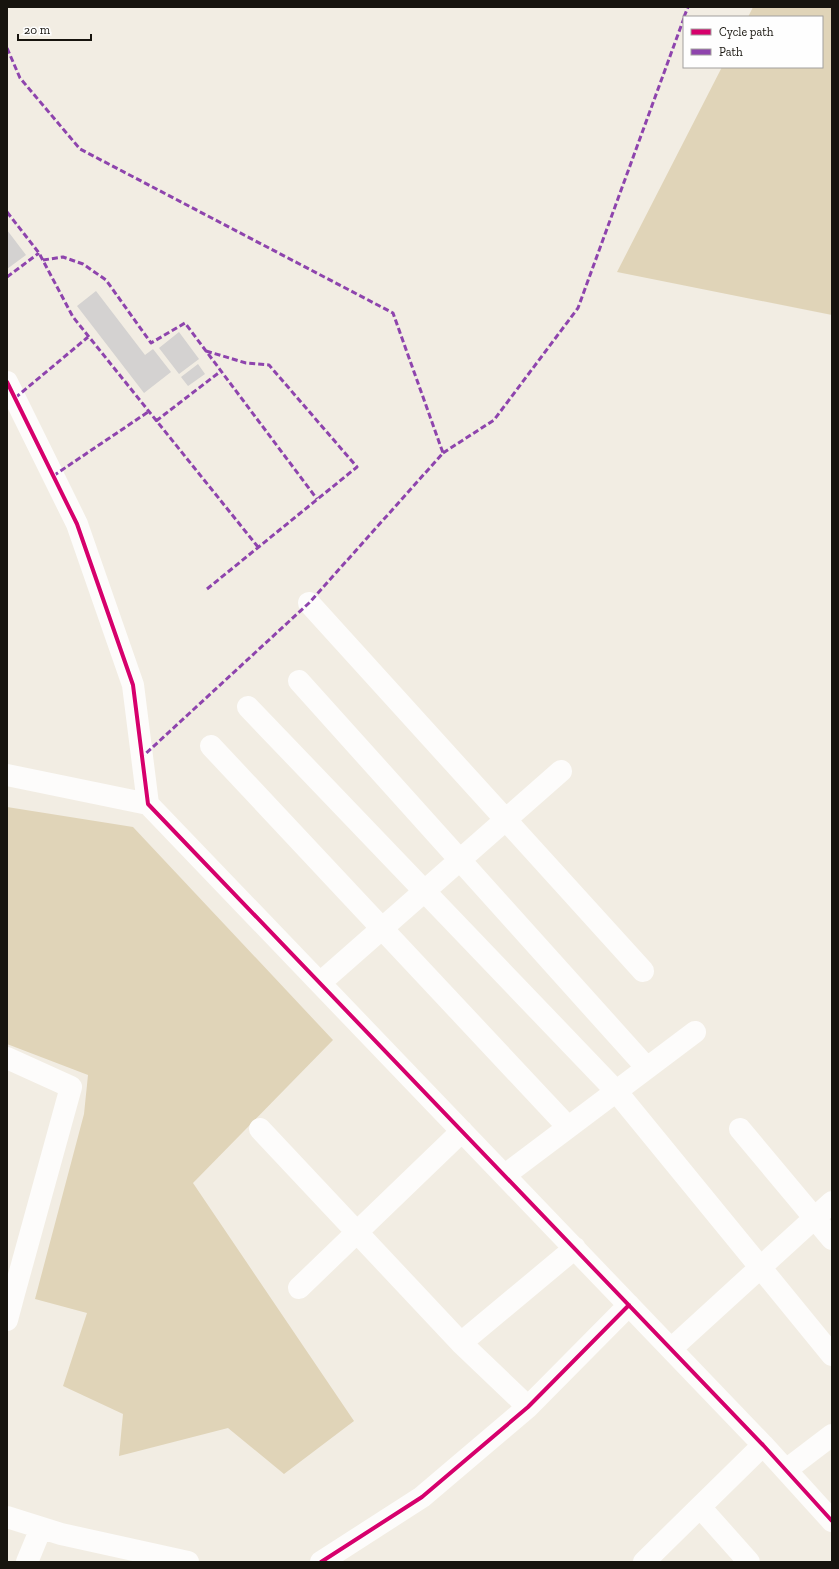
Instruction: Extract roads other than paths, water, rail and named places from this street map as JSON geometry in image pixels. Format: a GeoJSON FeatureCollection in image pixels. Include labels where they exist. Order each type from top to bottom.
{"type":"FeatureCollection","features":[{"type":"Feature","properties":{"kind":"street"},"geometry":{"type":"LineString","coordinates":[[7,382],[77,524],[133,685],[148,804]]}},
{"type":"Feature","properties":{"kind":"street"},"geometry":{"type":"LineString","coordinates":[[309,603],[643,971]]}},
{"type":"Feature","properties":{"kind":"street"},"geometry":{"type":"LineString","coordinates":[[299,682],[647,1068]]}},
{"type":"Feature","properties":{"kind":"street"},"geometry":{"type":"LineString","coordinates":[[248,707],[616,1091],[832,1355]]}},
{"type":"Feature","properties":{"kind":"street"},"geometry":{"type":"LineString","coordinates":[[211,746],[568,1127]]}},
{"type":"Feature","properties":{"kind":"street"},"geometry":{"type":"LineString","coordinates":[[320,983],[561,772]]}},
{"type":"Feature","properties":{"kind":"street"},"geometry":{"type":"LineString","coordinates":[[7,775],[148,804],[671,1348],[763,1445],[832,1522]]}},
{"type":"Feature","properties":{"kind":"street"},"geometry":{"type":"LineString","coordinates":[[505,1175],[695,1032]]}},
{"type":"Feature","properties":{"kind":"street"},"geometry":{"type":"LineString","coordinates":[[7,1058],[70,1087],[11,1288],[7,1320]]}},
{"type":"Feature","properties":{"kind":"street"},"geometry":{"type":"LineString","coordinates":[[260,1129],[461,1343],[528,1407]]}},
{"type":"Feature","properties":{"kind":"street"},"geometry":{"type":"LineString","coordinates":[[740,1129],[832,1239]]}},
{"type":"Feature","properties":{"kind":"street"},"geometry":{"type":"LineString","coordinates":[[299,1288],[462,1131]]}},
{"type":"Feature","properties":{"kind":"street"},"geometry":{"type":"LineString","coordinates":[[671,1348],[832,1202]]}},
{"type":"Feature","properties":{"kind":"street"},"geometry":{"type":"LineString","coordinates":[[461,1343],[575,1248]]}},
{"type":"Feature","properties":{"kind":"street"},"geometry":{"type":"LineString","coordinates":[[320,1562],[422,1498],[528,1407],[629,1305]]}},
{"type":"Feature","properties":{"kind":"street"},"geometry":{"type":"LineString","coordinates":[[786,1470],[832,1435]]}},
{"type":"Feature","properties":{"kind":"street"},"geometry":{"type":"LineString","coordinates":[[651,1559],[700,1507],[763,1445]]}},
{"type":"Feature","properties":{"kind":"street"},"geometry":{"type":"LineString","coordinates":[[700,1507],[749,1562]]}},
{"type":"Feature","properties":{"kind":"street"},"geometry":{"type":"LineString","coordinates":[[7,1517],[120,1555],[188,1562]]}},
{"type":"Feature","properties":{"kind":"street"},"geometry":{"type":"LineString","coordinates":[[26,1562],[41,1528]]}}]}
